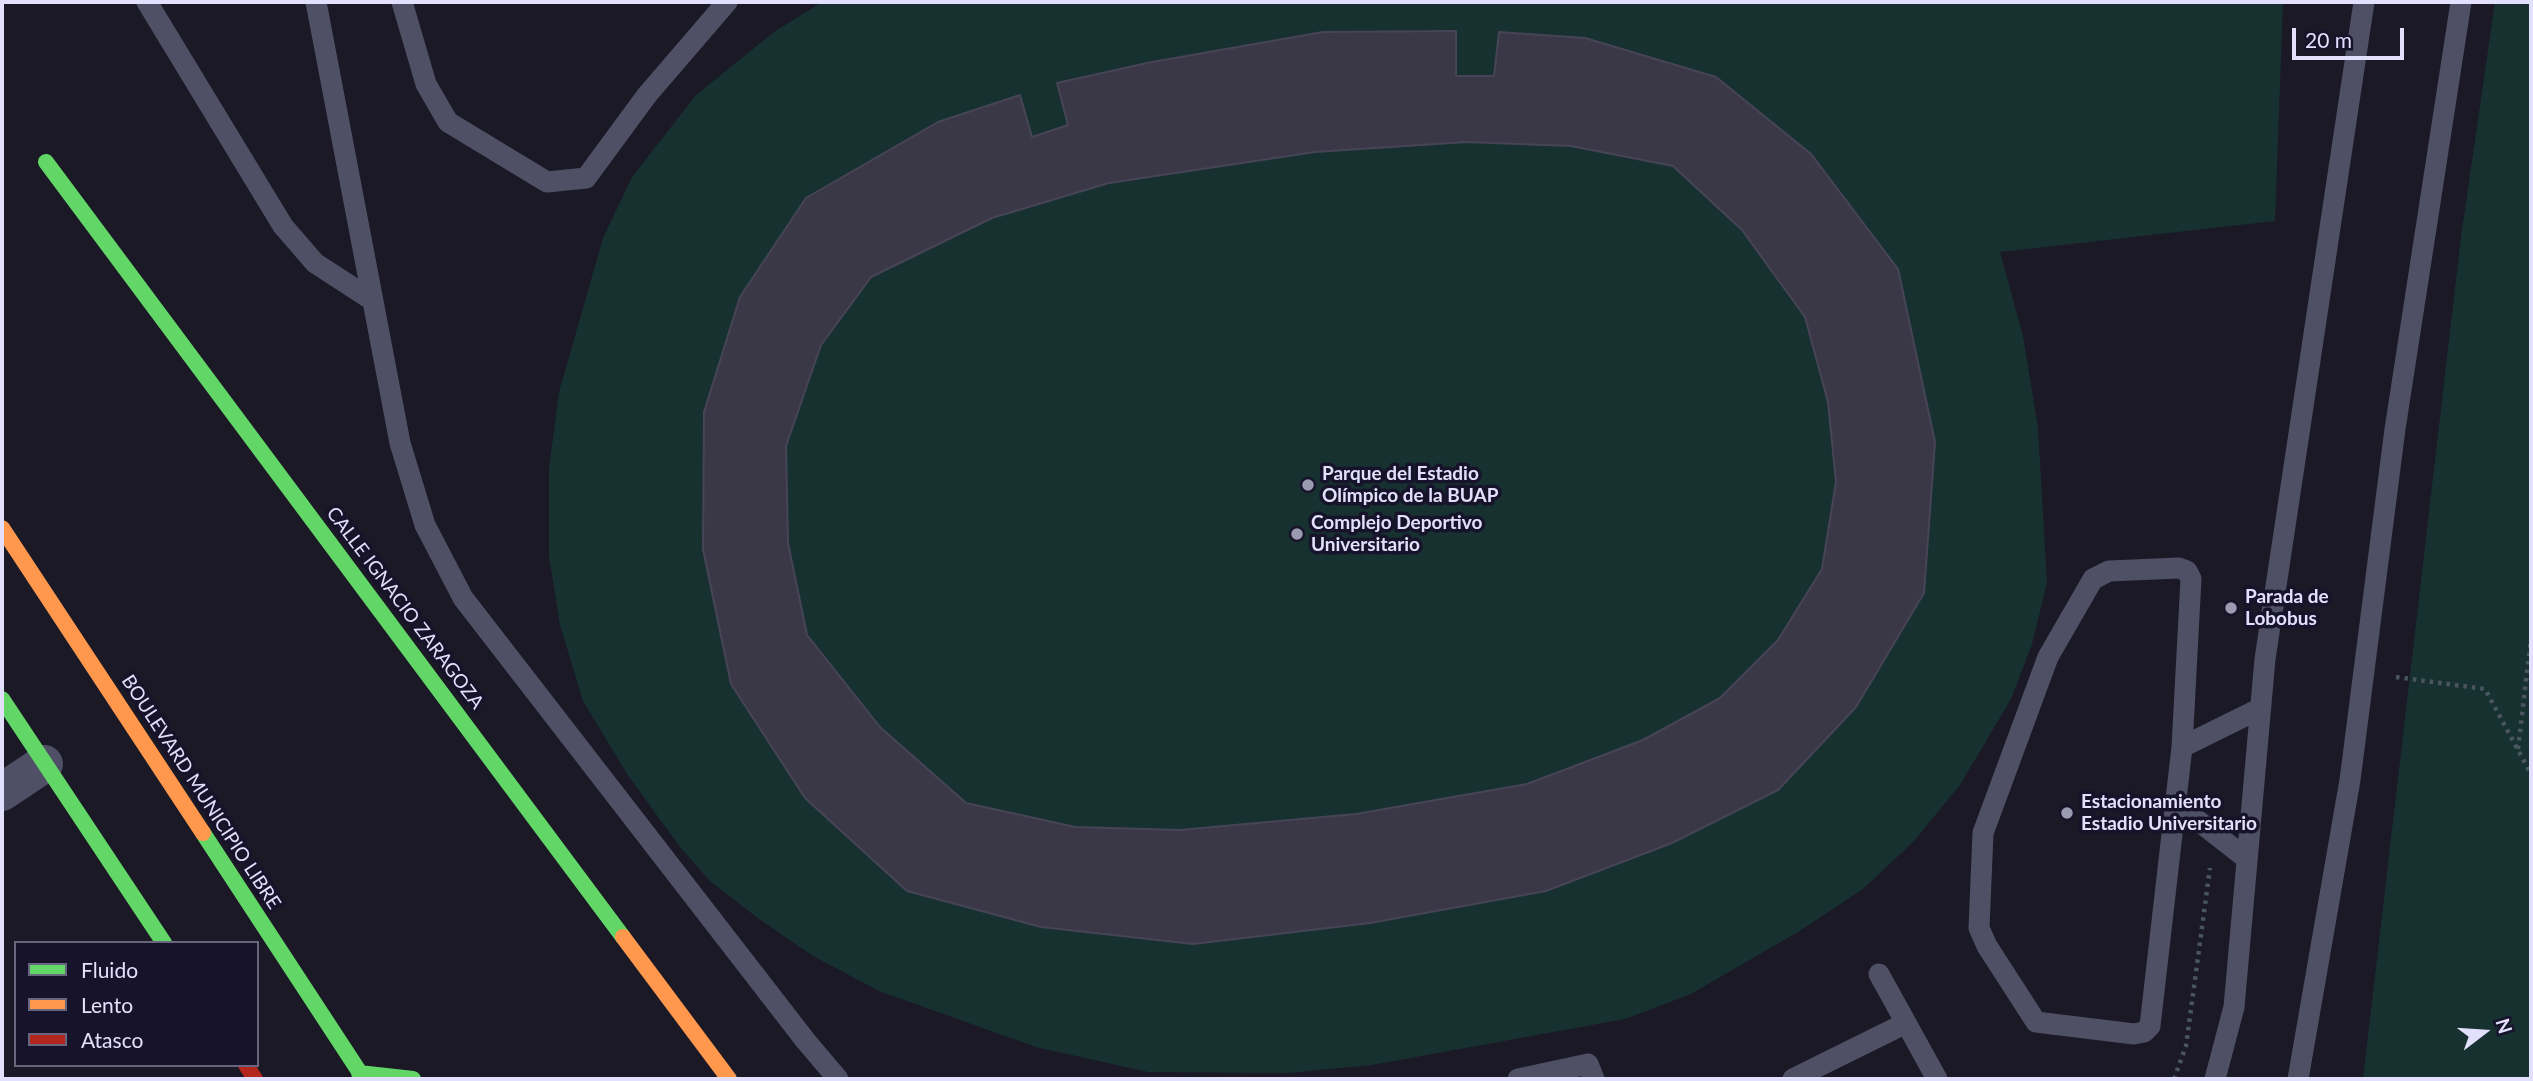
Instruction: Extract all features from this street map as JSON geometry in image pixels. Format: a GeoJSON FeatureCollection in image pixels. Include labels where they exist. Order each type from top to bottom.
{"type":"FeatureCollection","features":[{"type":"Feature","properties":{"kind":"street","name":"CALLE IGNACIO ZARAGOZA"},"geometry":{"type":"LineString","coordinates":[[46,162],[729,1079]]}},
{"type":"Feature","properties":{"kind":"street","name":"BOULEVARD MUNICIPIO LIBRE"},"geometry":{"type":"LineString","coordinates":[[2,528],[362,1076]]}},
{"type":"Feature","properties":{"kind":"street"},"geometry":{"type":"LineString","coordinates":[[2,699],[163,941]]}},
{"type":"Feature","properties":{"kind":"street"},"geometry":{"type":"LineString","coordinates":[[2,792],[44,764]]}},
{"type":"Feature","properties":{"kind":"street"},"geometry":{"type":"LineString","coordinates":[[362,1076],[413,1079]]}},
{"type":"Feature","properties":{"kind":"lane"},"geometry":{"type":"LineString","coordinates":[[148,2],[283,226],[315,263],[372,300]]}},
{"type":"Feature","properties":{"kind":"lane"},"geometry":{"type":"LineString","coordinates":[[316,2],[400,443],[425,525],[463,598],[791,1023],[838,1079]]}},
{"type":"Feature","properties":{"kind":"lane"},"geometry":{"type":"LineString","coordinates":[[402,2],[426,84],[448,122],[547,182],[586,178],[647,95],[727,2]]}},
{"type":"Feature","properties":{"kind":"lane"},"geometry":{"type":"LineString","coordinates":[[2215,1079],[2234,1007],[2259,709],[2364,2]]}},
{"type":"Feature","properties":{"kind":"lane"},"geometry":{"type":"LineString","coordinates":[[2298,1079],[2350,780],[2395,429],[2461,2]]}},
{"type":"Feature","properties":{"kind":"lane"},"geometry":{"type":"LineString","coordinates":[[2179,568],[2188,571],[2191,579],[2182,747],[2178,805],[2150,1026],[2144,1032],[2134,1034],[2036,1022],[1987,946],[1979,928],[1983,833],[2048,657],[2092,579],[2109,571],[2179,568]]}},
{"type":"Feature","properties":{"kind":"lane"},"geometry":{"type":"LineString","coordinates":[[2182,747],[2259,709]]}},
{"type":"Feature","properties":{"kind":"lane"},"geometry":{"type":"LineString","coordinates":[[2178,805],[2247,859]]}},
{"type":"Feature","properties":{"kind":"lane"},"geometry":{"type":"LineString","coordinates":[[1879,974],[1937,1079]]}},
{"type":"Feature","properties":{"kind":"lane"},"geometry":{"type":"LineString","coordinates":[[1793,1079],[1906,1023]]}},
{"type":"Feature","properties":{"kind":"lane"},"geometry":{"type":"LineString","coordinates":[[1518,1079],[1588,1064],[1594,1079]]}},
{"type":"Feature","properties":{"kind":"path"},"geometry":{"type":"LineString","coordinates":[[2518,750],[2531,638]]}},
{"type":"Feature","properties":{"kind":"path"},"geometry":{"type":"LineString","coordinates":[[2396,677],[2484,689],[2531,774]]}},
{"type":"Feature","properties":{"kind":"green space","name":"Complejo Deportivo Universitario"},"geometry":{"type":"Polygon","coordinates":[[[822,2],[2283,2],[2275,221],[2000,252],[2023,336],[2038,428],[2047,583],[2032,644],[2011,699],[1960,785],[1914,841],[1863,889],[1798,932],[1691,994],[1625,1019],[1372,1065],[1288,1073],[1148,1072],[1036,1047],[879,991],[813,956],[710,881],[680,847],[627,774],[583,701],[560,625],[549,556],[549,469],[559,392],[603,238],[632,177],[696,95],[774,32],[822,2]]]}},
{"type":"Feature","properties":{"kind":"green space"},"geometry":{"type":"Polygon","coordinates":[[[2495,2],[2531,2],[2531,1079],[2363,1079],[2461,237],[2495,2]]]}},
{"type":"Feature","properties":{"kind":"building"},"geometry":{"type":"Polygon","coordinates":[[[1456,31],[1456,76],[1494,76],[1499,32],[1585,38],[1716,77],[1811,154],[1898,269],[1935,442],[1924,593],[1856,707],[1778,790],[1672,843],[1546,891],[1370,923],[1193,944],[1041,927],[907,891],[805,798],[731,684],[703,549],[704,412],[740,297],[806,198],[938,122],[1020,95],[1032,137],[1068,125],[1057,83],[1152,62],[1323,32],[1456,31]],[[1466,142],[1315,152],[1109,183],[992,218],[871,277],[821,345],[786,446],[788,543],[807,635],[880,727],[966,803],[1075,827],[1180,830],[1356,814],[1527,784],[1643,740],[1720,698],[1778,640],[1822,569],[1836,482],[1828,402],[1805,317],[1742,230],[1673,166],[1571,146],[1466,142]]]}},
{"type":"Feature","properties":{"kind":"traffic: fast"},"geometry":{"type":"LineString","coordinates":[[46,162],[623,937]]}},
{"type":"Feature","properties":{"kind":"traffic: fast"},"geometry":{"type":"LineString","coordinates":[[2,699],[163,941]]}},
{"type":"Feature","properties":{"kind":"traffic: fast"},"geometry":{"type":"LineString","coordinates":[[203,833],[364,1079]]}},
{"type":"Feature","properties":{"kind":"traffic: fast"},"geometry":{"type":"LineString","coordinates":[[359,1073],[413,1079]]}},
{"type":"Feature","properties":{"kind":"traffic: slow"},"geometry":{"type":"LineString","coordinates":[[2,528],[203,833]]}},
{"type":"Feature","properties":{"kind":"traffic: slow"},"geometry":{"type":"LineString","coordinates":[[623,937],[729,1079]]}},
{"type":"Feature","properties":{"kind":"traffic: jam"},"geometry":{"type":"LineString","coordinates":[[247,1067],[255,1079]]}},
{"type":"Feature","properties":{"kind":"place","name":"Parque del Estadio Olímpico de la BUAP"},"geometry":{"type":"Point","coordinates":[1308,485]}},
{"type":"Feature","properties":{"kind":"place","name":"Complejo Deportivo Universitario"},"geometry":{"type":"Point","coordinates":[1297,534]}},
{"type":"Feature","properties":{"kind":"place","name":"Parada de Lobobus"},"geometry":{"type":"Point","coordinates":[2231,608]}},
{"type":"Feature","properties":{"kind":"place","name":"Estacionamiento Estadio Universitario"},"geometry":{"type":"Point","coordinates":[2067,813]}}]}
